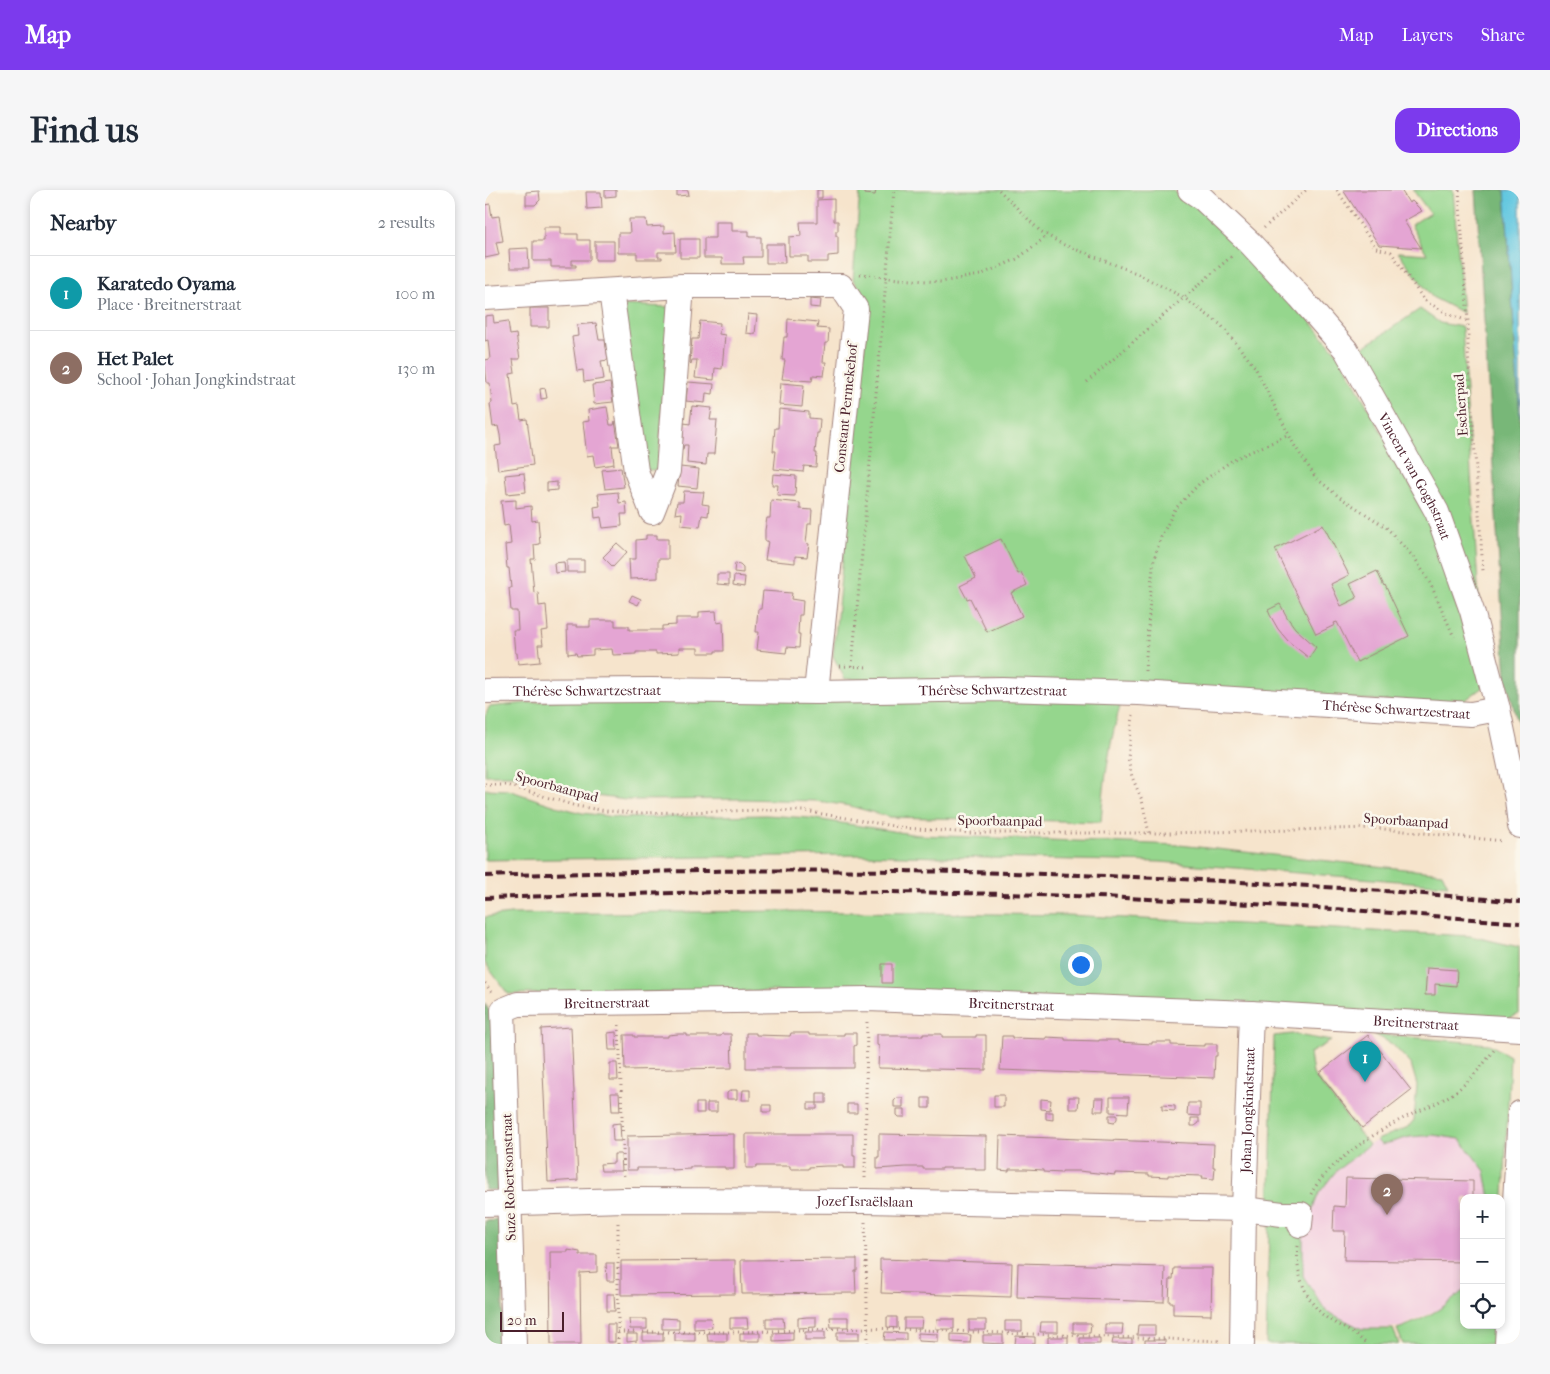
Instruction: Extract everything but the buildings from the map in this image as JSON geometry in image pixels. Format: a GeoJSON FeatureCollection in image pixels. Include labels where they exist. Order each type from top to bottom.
{"type":"FeatureCollection","features":[{"type":"Feature","properties":{"kind":"street","name":"Vincent van Goghstraat"},"geometry":{"type":"LineString","coordinates":[[1190,190],[1202,198],[1249,242],[1346,350],[1437,512],[1472,612],[1498,709],[1517,799],[1516,834]]}},
{"type":"Feature","properties":{"kind":"street"},"geometry":{"type":"LineString","coordinates":[[485,298],[611,292],[682,286],[841,286]]}},
{"type":"Feature","properties":{"kind":"street"},"geometry":{"type":"LineString","coordinates":[[611,292],[636,472],[652,512],[668,471],[682,286]]}},
{"type":"Feature","properties":{"kind":"street","name":"Constant Permekehof"},"geometry":{"type":"LineString","coordinates":[[816,692],[856,309],[841,286]]}},
{"type":"Feature","properties":{"kind":"street","name":"Thérèse Schwartzestraat"},"geometry":{"type":"LineString","coordinates":[[485,691],[651,690],[816,692],[1002,689],[1141,693],[1471,714],[1498,709]]}},
{"type":"Feature","properties":{"kind":"street","name":"Breitnerstraat"},"geometry":{"type":"LineString","coordinates":[[503,1010],[518,1004],[867,999],[1251,1013],[1513,1029]]}},
{"type":"Feature","properties":{"kind":"street","name":"Suze Robertsonstraat"},"geometry":{"type":"LineString","coordinates":[[503,1010],[511,1202],[514,1344]]}},
{"type":"Feature","properties":{"kind":"street","name":"Johan Jongkindstraat"},"geometry":{"type":"LineString","coordinates":[[1242,1343],[1244,1209],[1251,1013]]}},
{"type":"Feature","properties":{"kind":"street"},"geometry":{"type":"LineString","coordinates":[[1507,1344],[1520,1113]]}},
{"type":"Feature","properties":{"kind":"street","name":"Jozef Israëlslaan"},"geometry":{"type":"LineString","coordinates":[[485,1204],[621,1200],[865,1201],[1244,1209]]}},
{"type":"Feature","properties":{"kind":"street"},"geometry":{"type":"LineString","coordinates":[[1244,1209],[1282,1214],[1300,1220]]}},
{"type":"Feature","properties":{"kind":"path"},"geometry":{"type":"LineString","coordinates":[[852,666],[894,190]]}},
{"type":"Feature","properties":{"kind":"path"},"geometry":{"type":"LineString","coordinates":[[999,190],[1047,236],[1062,244],[1136,273],[1183,297],[1221,326],[1255,367],[1289,435],[1316,478],[1338,496],[1386,527],[1416,560],[1431,585],[1455,639]]}},
{"type":"Feature","properties":{"kind":"path"},"geometry":{"type":"LineString","coordinates":[[1087,382],[1183,297],[1249,242],[1306,190]]}},
{"type":"Feature","properties":{"kind":"path"},"geometry":{"type":"LineString","coordinates":[[1337,190],[1376,248],[1391,252],[1424,300],[1448,314],[1468,321]]}},
{"type":"Feature","properties":{"kind":"path","name":"Escherpad"},"geometry":{"type":"LineString","coordinates":[[1459,190],[1483,573]]}},
{"type":"Feature","properties":{"kind":"path"},"geometry":{"type":"LineString","coordinates":[[841,286],[845,271],[941,282],[980,275],[1017,259],[1047,236]]}},
{"type":"Feature","properties":{"kind":"path"},"geometry":{"type":"LineString","coordinates":[[1149,833],[1142,800],[1132,777],[1128,758],[1131,728],[1141,693],[1154,559],[1161,537],[1175,509],[1199,484],[1234,459],[1289,435]]}},
{"type":"Feature","properties":{"kind":"path","name":"Spoorbaanpad"},"geometry":{"type":"LineString","coordinates":[[485,785],[507,785],[576,806],[607,811],[637,813],[805,811],[905,828],[970,833],[1149,833],[1374,828],[1450,836],[1516,834]]}},
{"type":"Feature","properties":{"kind":"path"},"geometry":{"type":"LineString","coordinates":[[867,999],[865,1201],[868,1344]]}},
{"type":"Feature","properties":{"kind":"path"},"geometry":{"type":"LineString","coordinates":[[618,1344],[621,1200],[619,1002]]}},
{"type":"Feature","properties":{"kind":"path"},"geometry":{"type":"LineString","coordinates":[[1367,1344],[1319,1312],[1301,1279],[1296,1258],[1300,1220],[1312,1191],[1334,1165],[1358,1146],[1391,1125],[1455,1092],[1488,1058],[1503,1037],[1513,1029]]}},
{"type":"Feature","properties":{"kind":"path"},"geometry":{"type":"LineString","coordinates":[[618,1332],[737,1332],[867,1328],[1242,1343]]}},
{"type":"Feature","properties":{"kind":"shaded area"},"geometry":{"type":"Polygon","coordinates":[[[1433,1135],[1460,1139],[1485,1171],[1489,1194],[1460,1194],[1460,1294],[1458,1297],[1441,1308],[1401,1327],[1362,1329],[1326,1311],[1303,1276],[1303,1233],[1319,1193],[1336,1171],[1377,1140],[1381,1145],[1410,1137],[1433,1135]]]}},
{"type":"Feature","properties":{"kind":"green space"},"geometry":{"type":"Polygon","coordinates":[[[860,190],[1172,190],[1205,213],[1283,288],[1341,358],[1426,514],[1483,687],[1460,704],[967,681],[845,679],[833,656],[869,301],[853,280],[860,190]]]}},
{"type":"Feature","properties":{"kind":"green space"},"geometry":{"type":"Polygon","coordinates":[[[1413,190],[1453,190],[1463,313],[1432,297],[1398,252],[1427,254],[1411,225],[1430,213],[1413,190]]]}},
{"type":"Feature","properties":{"kind":"green space"},"geometry":{"type":"Polygon","coordinates":[[[1476,190],[1505,190],[1520,417],[1520,732],[1506,678],[1476,190]]]}},
{"type":"Feature","properties":{"kind":"green space"},"geometry":{"type":"Polygon","coordinates":[[[622,305],[670,307],[658,470],[642,470],[622,305]]]}},
{"type":"Feature","properties":{"kind":"green space"},"geometry":{"type":"Polygon","coordinates":[[[1420,309],[1440,323],[1462,327],[1479,602],[1355,353],[1420,309]]]}},
{"type":"Feature","properties":{"kind":"green space"},"geometry":{"type":"Polygon","coordinates":[[[651,690],[1122,699],[1108,760],[1101,822],[890,817],[850,806],[817,801],[742,799],[626,800],[581,794],[513,775],[485,775],[485,717],[489,707],[651,690]]]}},
{"type":"Feature","properties":{"kind":"green space"},"geometry":{"type":"Polygon","coordinates":[[[485,789],[508,790],[582,813],[623,818],[766,815],[809,818],[918,835],[1179,845],[1442,873],[1448,885],[1160,862],[861,855],[485,860],[485,789]]]}},
{"type":"Feature","properties":{"kind":"green space"},"geometry":{"type":"Polygon","coordinates":[[[779,911],[1067,915],[1470,936],[1519,947],[1519,1014],[1508,1019],[777,991],[508,994],[485,963],[485,917],[511,914],[779,911]]]}},
{"type":"Feature","properties":{"kind":"green space"},"geometry":{"type":"Polygon","coordinates":[[[485,1004],[494,1018],[503,1190],[485,1190],[485,1004]]]}},
{"type":"Feature","properties":{"kind":"green space"},"geometry":{"type":"Polygon","coordinates":[[[1292,1034],[1331,1041],[1310,1053],[1313,1074],[1369,1145],[1336,1171],[1319,1193],[1303,1233],[1303,1276],[1326,1311],[1362,1329],[1393,1329],[1399,1344],[1266,1344],[1274,1036],[1292,1034]]]}},
{"type":"Feature","properties":{"kind":"green space"},"geometry":{"type":"Polygon","coordinates":[[[1374,1034],[1489,1044],[1510,1056],[1504,1194],[1489,1194],[1485,1171],[1460,1139],[1433,1135],[1410,1137],[1381,1145],[1377,1140],[1408,1127],[1414,1120],[1417,1085],[1411,1064],[1392,1044],[1374,1034]]]}},
{"type":"Feature","properties":{"kind":"green space"},"geometry":{"type":"Polygon","coordinates":[[[503,1220],[503,1344],[485,1344],[485,1221],[503,1220]]]}},
{"type":"Feature","properties":{"kind":"green space"},"geometry":{"type":"Polygon","coordinates":[[[1460,1293],[1460,1329],[1499,1329],[1498,1344],[1403,1344],[1397,1329],[1433,1313],[1460,1293]]]}},
{"type":"Feature","properties":{"kind":"water"},"geometry":{"type":"Polygon","coordinates":[[[1505,190],[1520,190],[1520,417],[1505,190]]]}},
{"type":"Feature","properties":{"kind":"railway"},"geometry":{"type":"LineString","coordinates":[[485,876],[614,872],[744,871],[1003,873],[1262,883],[1520,902]]}},
{"type":"Feature","properties":{"kind":"railway"},"geometry":{"type":"LineString","coordinates":[[485,898],[736,892],[965,893],[1203,902],[1362,911],[1520,923]]}},
{"type":"Feature","properties":{"kind":"place","name":"Karatedo Oyama"},"geometry":{"type":"Point","coordinates":[1365,1082]}},
{"type":"Feature","properties":{"kind":"place","name":"Het Palet"},"geometry":{"type":"Point","coordinates":[1387,1215]}}]}
